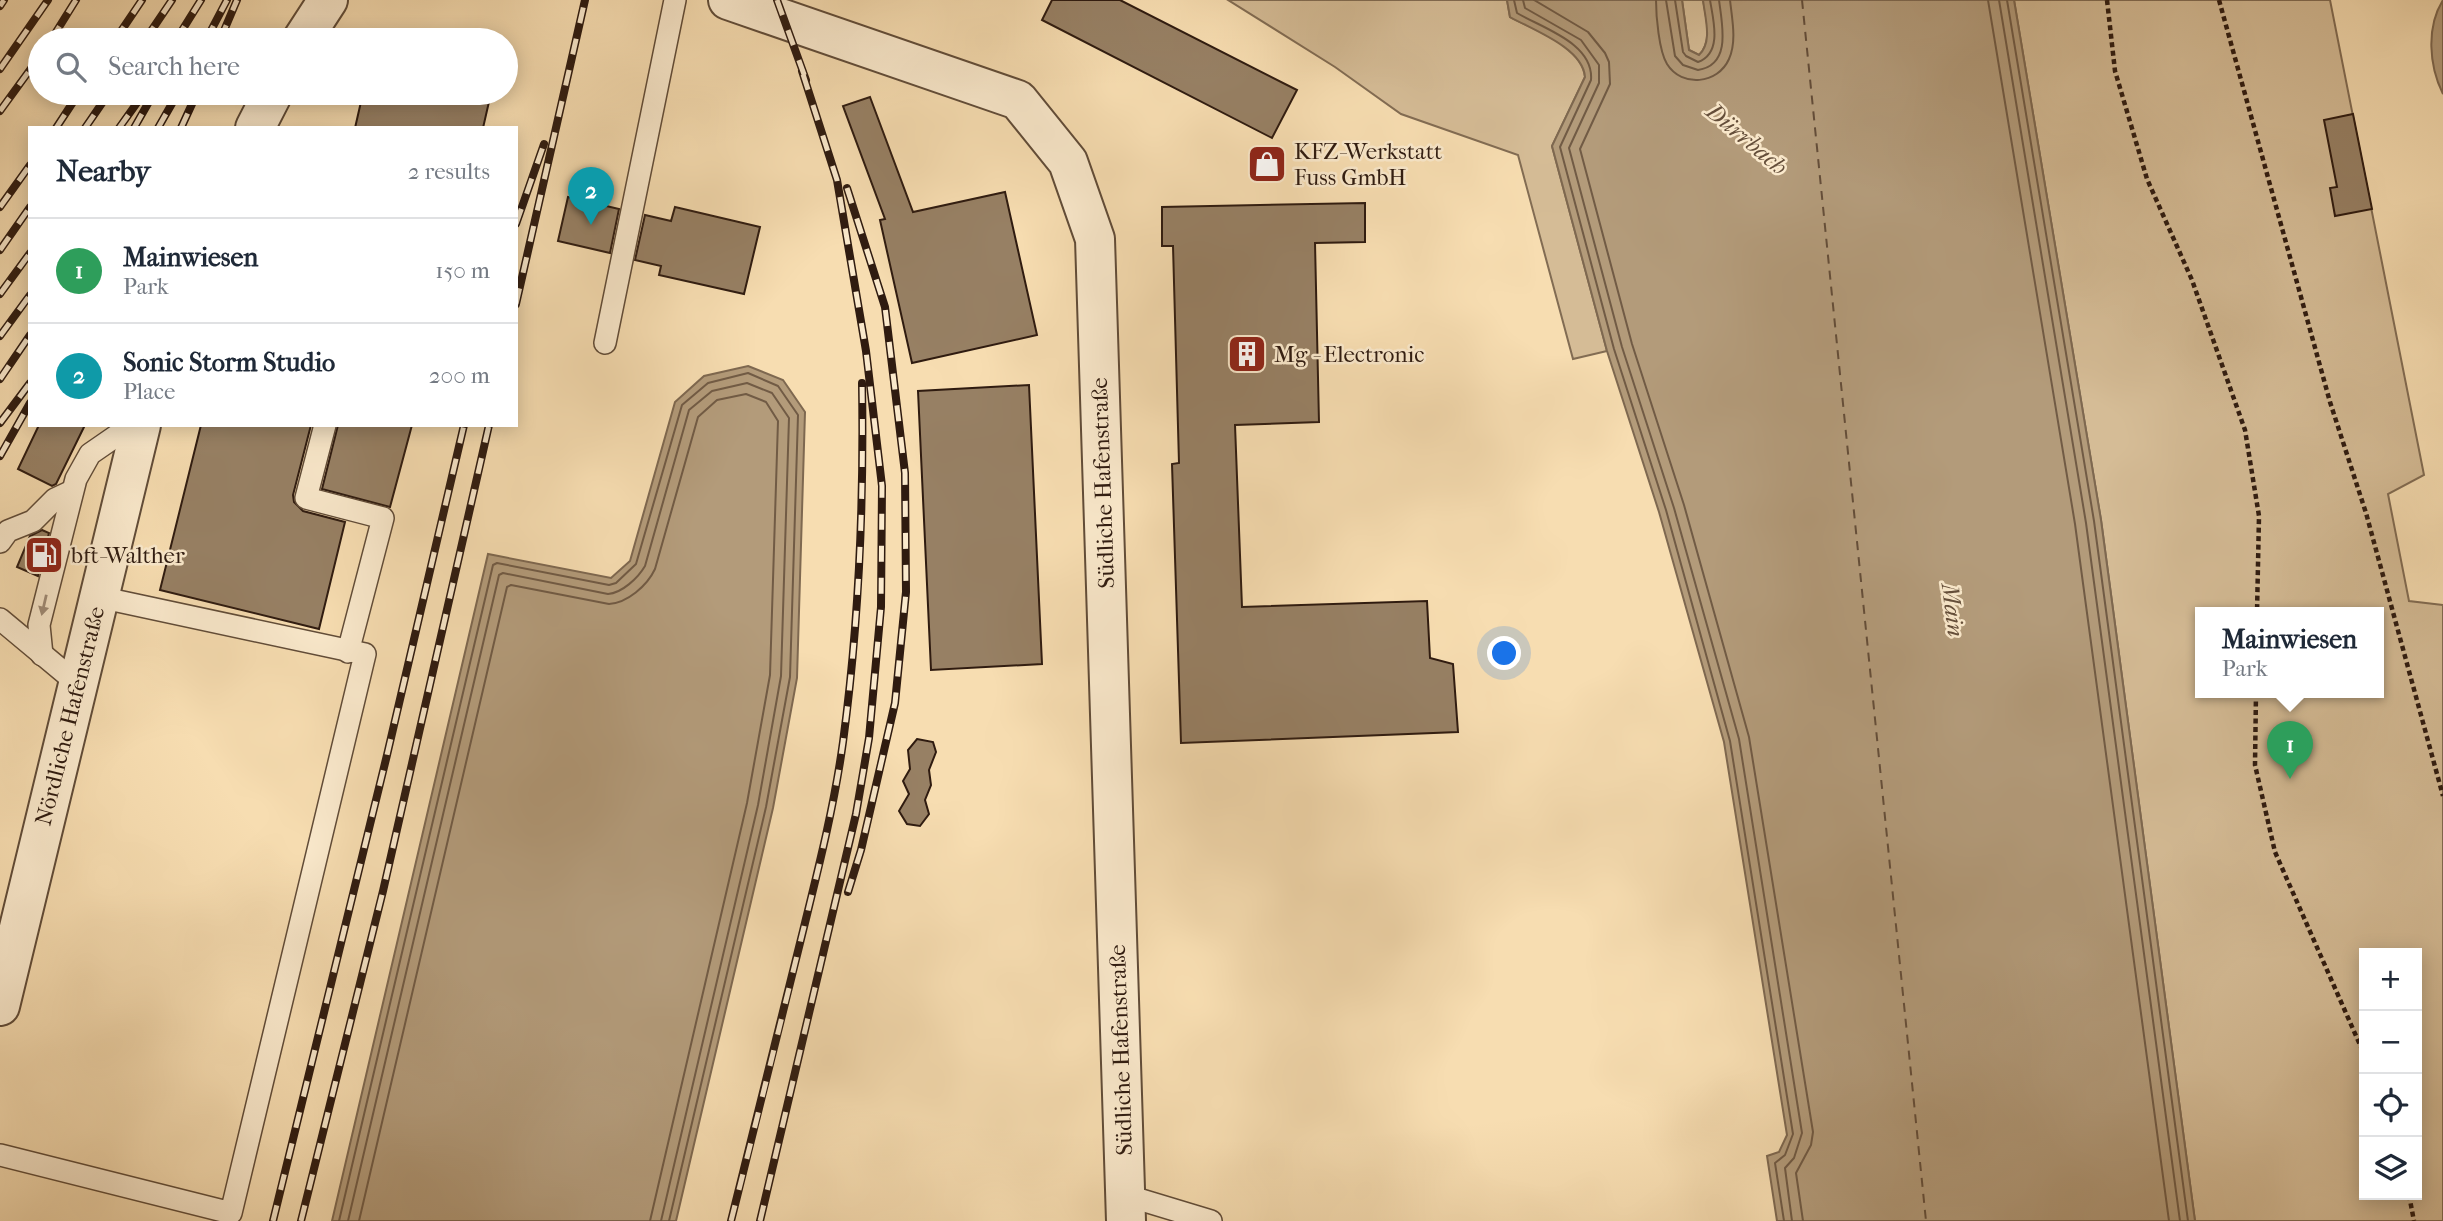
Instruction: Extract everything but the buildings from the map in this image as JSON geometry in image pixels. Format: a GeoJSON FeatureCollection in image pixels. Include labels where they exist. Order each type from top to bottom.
{"type":"FeatureCollection","features":[{"type":"Feature","properties":{"kind":"street"},"geometry":{"type":"LineString","coordinates":[[310,28],[328,0]]}},
{"type":"Feature","properties":{"kind":"street","name":"Südliche Hafenstraße"},"geometry":{"type":"LineString","coordinates":[[728,0],[1018,100],[1068,162],[1096,239],[1125,1208]]}},
{"type":"Feature","properties":{"kind":"street"},"geometry":{"type":"LineString","coordinates":[[257,126],[267,105]]}},
{"type":"Feature","properties":{"kind":"street","name":"Nördliche Hafenstraße"},"geometry":{"type":"LineString","coordinates":[[0,1006],[141,427]]}},
{"type":"Feature","properties":{"kind":"lane"},"geometry":{"type":"LineString","coordinates":[[605,343],[675,0]]}},
{"type":"Feature","properties":{"kind":"lane"},"geometry":{"type":"LineString","coordinates":[[43,655],[39,625],[76,479],[90,454],[129,427]]}},
{"type":"Feature","properties":{"kind":"lane"},"geometry":{"type":"LineString","coordinates":[[324,427],[306,498],[383,519],[348,652]]}},
{"type":"Feature","properties":{"kind":"lane"},"geometry":{"type":"LineString","coordinates":[[0,542],[8,531],[33,521],[55,499],[72,491]]}},
{"type":"Feature","properties":{"kind":"lane"},"geometry":{"type":"LineString","coordinates":[[0,1155],[231,1213],[365,654],[99,597]]}},
{"type":"Feature","properties":{"kind":"lane"},"geometry":{"type":"LineString","coordinates":[[0,619],[78,684]]}},
{"type":"Feature","properties":{"kind":"lane","name":"Südliche Hafenstraße"},"geometry":{"type":"LineString","coordinates":[[1125,1208],[1211,1221]]}},
{"type":"Feature","properties":{"kind":"path"},"geometry":{"type":"LineString","coordinates":[[2107,0],[2115,71],[2147,179],[2192,280],[2245,430],[2259,516],[2257,607]]}},
{"type":"Feature","properties":{"kind":"path"},"geometry":{"type":"LineString","coordinates":[[2219,0],[2330,402],[2377,552],[2443,796]]}},
{"type":"Feature","properties":{"kind":"path"},"geometry":{"type":"LineString","coordinates":[[2256,698],[2255,765],[2275,852],[2359,1043]]}},
{"type":"Feature","properties":{"kind":"path"},"geometry":{"type":"LineString","coordinates":[[2410,1200],[2414,1221]]}},
{"type":"Feature","properties":{"kind":"shaded area"},"geometry":{"type":"Polygon","coordinates":[[[1228,0],[1507,0],[1510,17],[1555,40],[1575,56],[1585,77],[1552,146],[1607,351],[1573,359],[1518,155],[1401,114],[1335,67],[1228,0]]]}},
{"type":"Feature","properties":{"kind":"shaded area"},"geometry":{"type":"Polygon","coordinates":[[[1682,0],[1703,0],[1707,36],[1699,55],[1689,50],[1682,0]]]}},
{"type":"Feature","properties":{"kind":"shaded area"},"geometry":{"type":"Polygon","coordinates":[[[2014,0],[2330,0],[2424,475],[2388,494],[2409,601],[2443,605],[2443,1221],[2195,1221],[2101,520],[2014,0]]]}},
{"type":"Feature","properties":{"kind":"water"},"geometry":{"type":"Polygon","coordinates":[[[1507,0],[1682,0],[1689,50],[1699,55],[1707,37],[1703,0],[2014,0],[2101,520],[2195,1221],[1777,1221],[1767,1156],[1779,1152],[1787,1135],[1724,742],[1659,512],[1607,351],[1552,146],[1585,77],[1576,57],[1566,49],[1510,17],[1507,0]]]}},
{"type":"Feature","properties":{"kind":"water"},"geometry":{"type":"Polygon","coordinates":[[[2443,0],[2443,94],[2438,83],[2431,47],[2434,22],[2443,0]]]}},
{"type":"Feature","properties":{"kind":"water"},"geometry":{"type":"Polygon","coordinates":[[[748,366],[783,380],[805,412],[797,678],[773,808],[676,1221],[332,1221],[488,554],[611,578],[630,561],[675,402],[704,376],[748,366]]]}},
{"type":"Feature","properties":{"kind":"ferry route"},"geometry":{"type":"LineString","coordinates":[[1802,0],[1926,1221]]}},
{"type":"Feature","properties":{"kind":"railway"},"geometry":{"type":"LineString","coordinates":[[0,6],[4,0]]}},
{"type":"Feature","properties":{"kind":"railway"},"geometry":{"type":"LineString","coordinates":[[29,28],[48,0]]}},
{"type":"Feature","properties":{"kind":"railway"},"geometry":{"type":"LineString","coordinates":[[58,28],[76,0]]}},
{"type":"Feature","properties":{"kind":"railway"},"geometry":{"type":"LineString","coordinates":[[123,28],[142,0]]}},
{"type":"Feature","properties":{"kind":"railway"},"geometry":{"type":"LineString","coordinates":[[153,28],[172,0]]}},
{"type":"Feature","properties":{"kind":"railway"},"geometry":{"type":"LineString","coordinates":[[184,28],[201,0]]}},
{"type":"Feature","properties":{"kind":"railway"},"geometry":{"type":"LineString","coordinates":[[212,28],[227,0]]}},
{"type":"Feature","properties":{"kind":"railway"},"geometry":{"type":"LineString","coordinates":[[225,28],[237,0]]}},
{"type":"Feature","properties":{"kind":"railway"},"geometry":{"type":"LineString","coordinates":[[518,295],[585,0]]}},
{"type":"Feature","properties":{"kind":"railway"},"geometry":{"type":"LineString","coordinates":[[777,0],[806,80]]}},
{"type":"Feature","properties":{"kind":"railway"},"geometry":{"type":"LineString","coordinates":[[0,69],[28,29]]}},
{"type":"Feature","properties":{"kind":"railway"},"geometry":{"type":"LineString","coordinates":[[760,1221],[856,814],[869,738],[881,607],[882,486],[866,351],[837,180],[802,71]]}},
{"type":"Feature","properties":{"kind":"railway"},"geometry":{"type":"LineString","coordinates":[[0,111],[28,72]]}},
{"type":"Feature","properties":{"kind":"railway"},"geometry":{"type":"LineString","coordinates":[[57,126],[71,105]]}},
{"type":"Feature","properties":{"kind":"railway"},"geometry":{"type":"LineString","coordinates":[[86,126],[101,105]]}},
{"type":"Feature","properties":{"kind":"railway"},"geometry":{"type":"LineString","coordinates":[[120,126],[135,105]]}},
{"type":"Feature","properties":{"kind":"railway"},"geometry":{"type":"LineString","coordinates":[[135,126],[147,105]]}},
{"type":"Feature","properties":{"kind":"railway"},"geometry":{"type":"LineString","coordinates":[[159,126],[171,105]]}},
{"type":"Feature","properties":{"kind":"railway"},"geometry":{"type":"LineString","coordinates":[[182,126],[192,105]]}},
{"type":"Feature","properties":{"kind":"railway"},"geometry":{"type":"LineString","coordinates":[[518,218],[544,144]]}},
{"type":"Feature","properties":{"kind":"railway"},"geometry":{"type":"LineString","coordinates":[[0,207],[28,168]]}},
{"type":"Feature","properties":{"kind":"railway"},"geometry":{"type":"LineString","coordinates":[[847,188],[885,307],[905,473],[906,592],[895,703],[861,850],[848,892]]}},
{"type":"Feature","properties":{"kind":"railway"},"geometry":{"type":"LineString","coordinates":[[0,250],[28,210]]}},
{"type":"Feature","properties":{"kind":"railway"},"geometry":{"type":"LineString","coordinates":[[0,294],[28,256]]}},
{"type":"Feature","properties":{"kind":"railway"},"geometry":{"type":"LineString","coordinates":[[0,336],[28,298]]}},
{"type":"Feature","properties":{"kind":"railway"},"geometry":{"type":"LineString","coordinates":[[0,379],[28,338]]}},
{"type":"Feature","properties":{"kind":"railway"},"geometry":{"type":"LineString","coordinates":[[731,1221],[819,866],[839,767],[853,653],[859,563],[862,383]]}},
{"type":"Feature","properties":{"kind":"railway"},"geometry":{"type":"LineString","coordinates":[[0,423],[28,386]]}},
{"type":"Feature","properties":{"kind":"railway"},"geometry":{"type":"LineString","coordinates":[[0,456],[28,407]]}},
{"type":"Feature","properties":{"kind":"railway"},"geometry":{"type":"LineString","coordinates":[[273,1221],[387,755],[464,427]]}},
{"type":"Feature","properties":{"kind":"railway"},"geometry":{"type":"LineString","coordinates":[[301,1221],[383,891],[489,427]]}},
{"type":"Feature","properties":{"kind":"place","name":"KFZ-Werkstatt Fuss GmbH"},"geometry":{"type":"Point","coordinates":[1267,164]}},
{"type":"Feature","properties":{"kind":"place","name":"Sonic Storm Studio"},"geometry":{"type":"Point","coordinates":[591,225]}},
{"type":"Feature","properties":{"kind":"place","name":"Mg - Electronic"},"geometry":{"type":"Point","coordinates":[1247,354]}},
{"type":"Feature","properties":{"kind":"place","name":"bft-Walther"},"geometry":{"type":"Point","coordinates":[44,555]}},
{"type":"Feature","properties":{"kind":"place","name":"Mainwiesen"},"geometry":{"type":"Point","coordinates":[2290,779]}},
{"type":"Feature","properties":{"kind":"water label","name":"Dürrbach"},"geometry":{"type":"Point","coordinates":[1747,139]}},
{"type":"Feature","properties":{"kind":"water label","name":"Main"},"geometry":{"type":"Point","coordinates":[1953,610]}}]}
